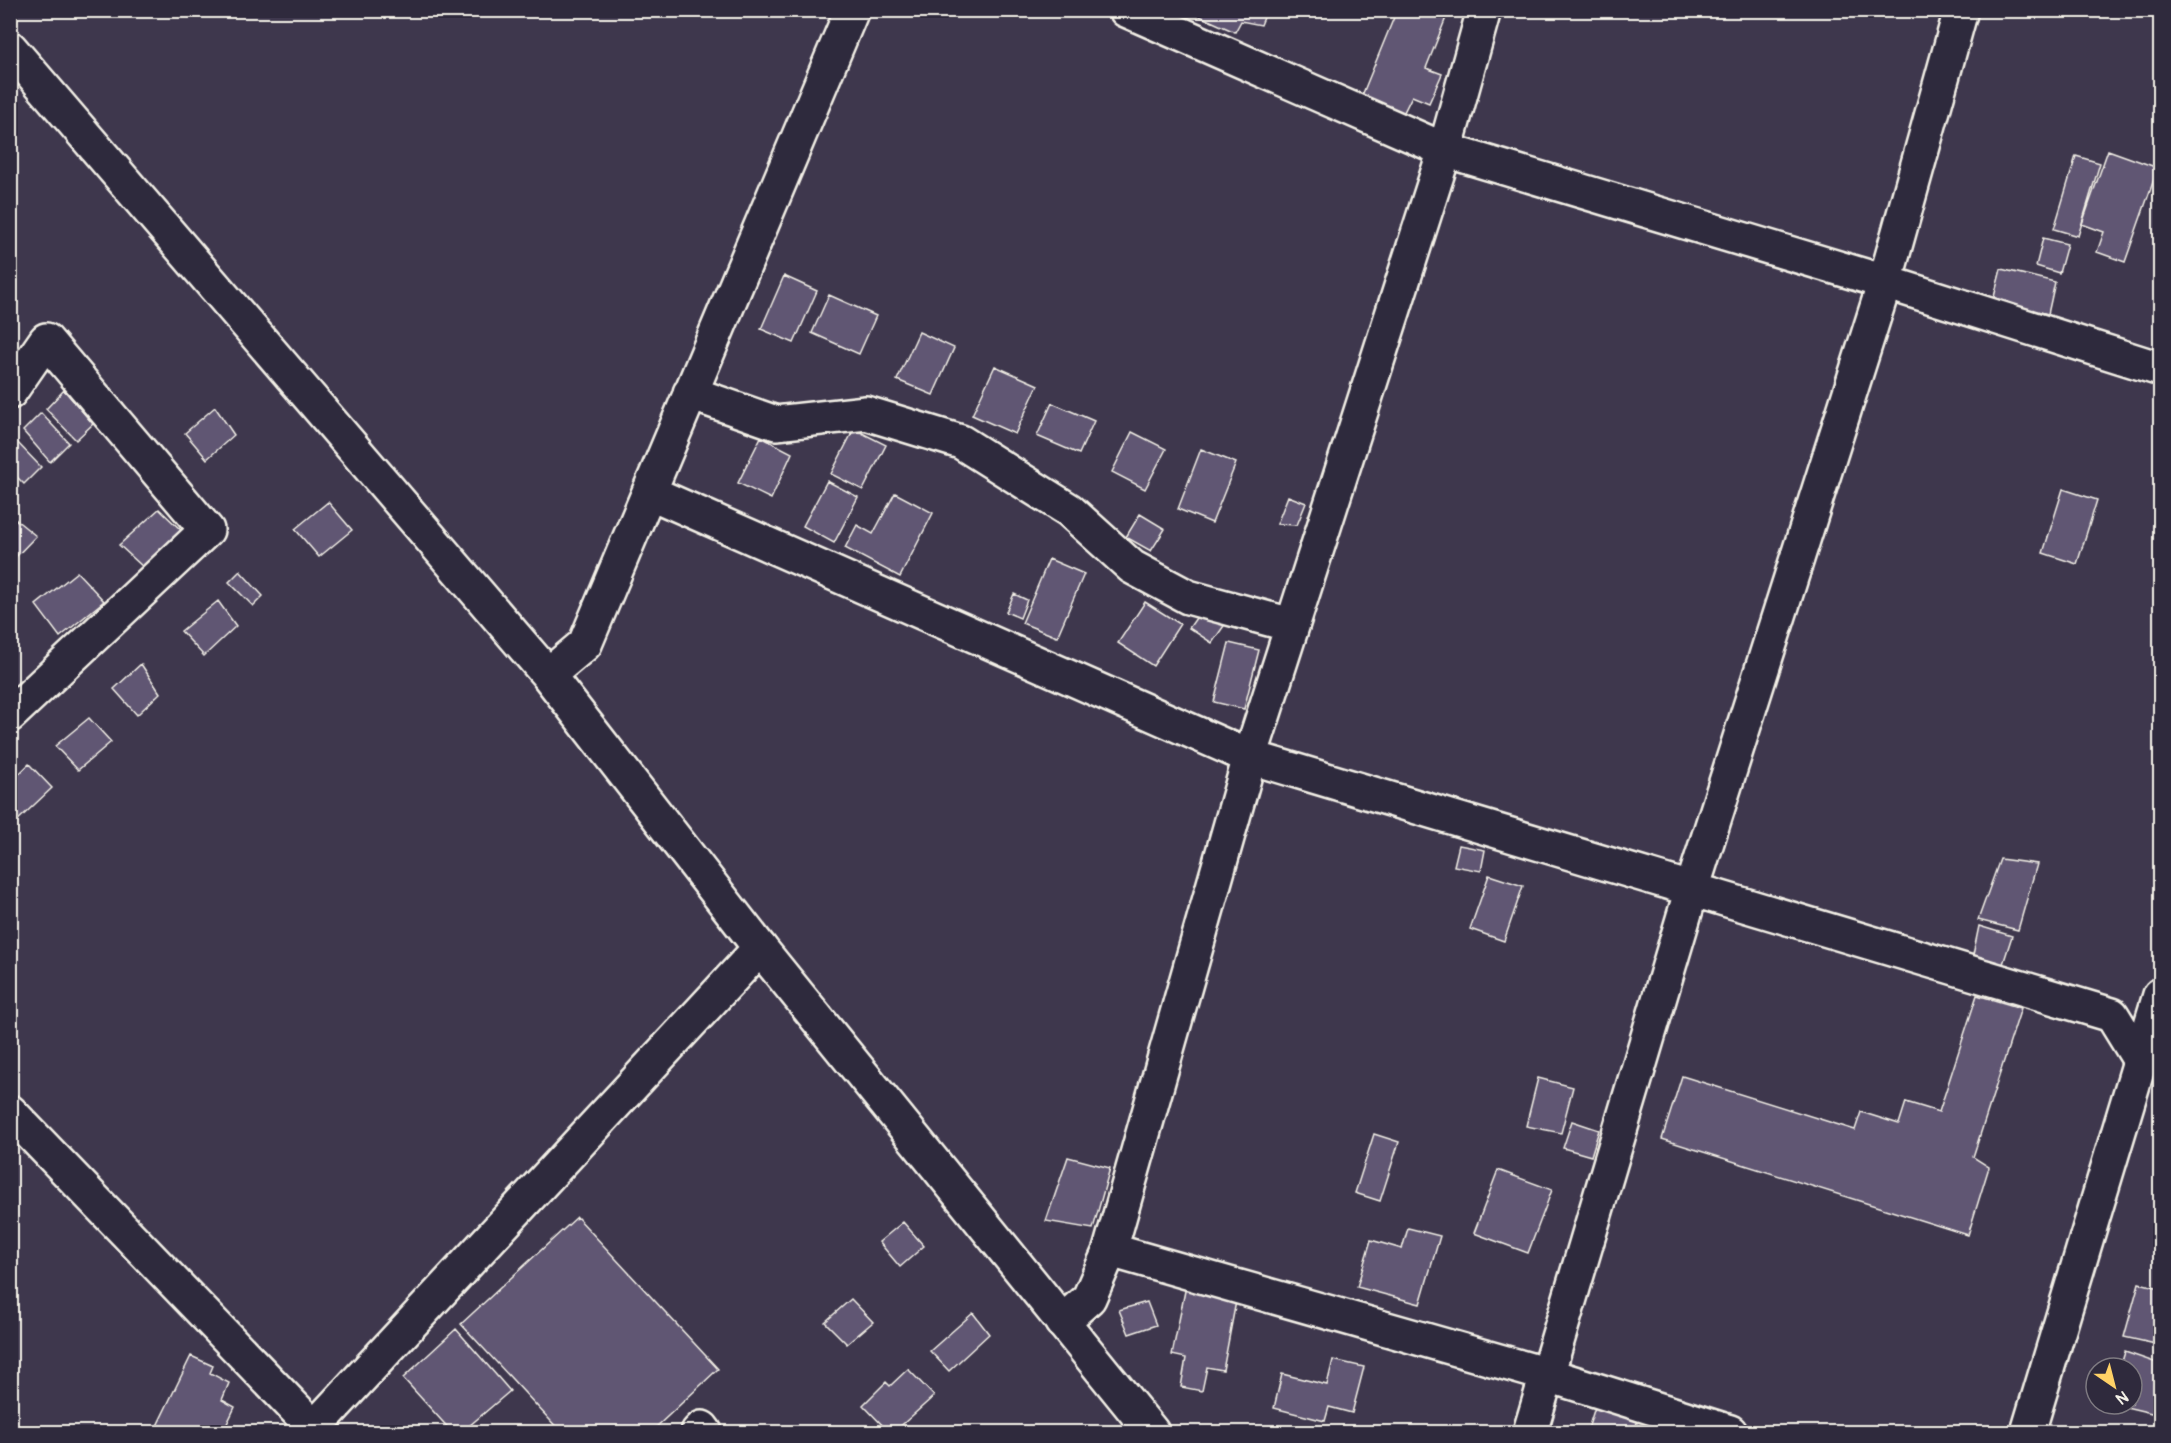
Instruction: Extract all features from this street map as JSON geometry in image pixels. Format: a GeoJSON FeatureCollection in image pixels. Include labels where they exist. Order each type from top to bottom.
{"type":"FeatureCollection","features":[{"type":"Feature","properties":{"kind":"street"},"geometry":{"type":"LineString","coordinates":[[549,675],[585,644],[852,10]]}},
{"type":"Feature","properties":{"kind":"street"},"geometry":{"type":"LineString","coordinates":[[1126,10],[1445,150],[1885,282],[2160,369]]}},
{"type":"Feature","properties":{"kind":"street"},"geometry":{"type":"LineString","coordinates":[[1062,1322],[1089,1298],[1110,1250],[1250,757],[1445,150],[1484,10]]}},
{"type":"Feature","properties":{"kind":"street"},"geometry":{"type":"LineString","coordinates":[[1530,1432],[1692,889],[1885,282],[1961,10]]}},
{"type":"Feature","properties":{"kind":"street"},"geometry":{"type":"LineString","coordinates":[[10,48],[549,675],[760,948],[1152,1432]]}},
{"type":"Feature","properties":{"kind":"street"},"geometry":{"type":"LineString","coordinates":[[10,392],[46,340],[207,530],[10,714]]}},
{"type":"Feature","properties":{"kind":"street"},"geometry":{"type":"LineString","coordinates":[[690,393],[776,423],[866,413],[961,442],[1069,510],[1132,567],[1188,597],[1291,625]]}},
{"type":"Feature","properties":{"kind":"street"},"geometry":{"type":"LineString","coordinates":[[650,492],[1250,757],[2112,1016],[2151,1069]]}},
{"type":"Feature","properties":{"kind":"street"},"geometry":{"type":"LineString","coordinates":[[10,1112],[316,1430],[760,948]]}},
{"type":"Feature","properties":{"kind":"street"},"geometry":{"type":"LineString","coordinates":[[2028,1432],[2151,1069],[2160,995]]}},
{"type":"Feature","properties":{"kind":"street"},"geometry":{"type":"LineString","coordinates":[[1110,1250],[1548,1375],[1730,1432]]}},
{"type":"Feature","properties":{"kind":"street"},"geometry":{"type":"LineString","coordinates":[[698,1432],[702,1428],[705,1432]]}},
{"type":"Feature","properties":{"kind":"building"},"geometry":{"type":"Polygon","coordinates":[[[1186,10],[1267,10],[1261,25],[1241,21],[1235,32],[1186,10]]]}},
{"type":"Feature","properties":{"kind":"building"},"geometry":{"type":"Polygon","coordinates":[[[1397,10],[1449,10],[1426,68],[1442,74],[1429,103],[1412,96],[1402,116],[1361,98],[1397,10]]]}},
{"type":"Feature","properties":{"kind":"building"},"geometry":{"type":"Polygon","coordinates":[[[2108,150],[2158,168],[2125,262],[2097,252],[2104,232],[2082,224],[2108,150]]]}},
{"type":"Feature","properties":{"kind":"building"},"geometry":{"type":"Polygon","coordinates":[[[2076,156],[2100,163],[2078,236],[2054,229],[2076,156]]]}},
{"type":"Feature","properties":{"kind":"building"},"geometry":{"type":"Polygon","coordinates":[[[2043,238],[2067,244],[2059,273],[2036,266],[2043,238]]]}},
{"type":"Feature","properties":{"kind":"building"},"geometry":{"type":"Polygon","coordinates":[[[2001,269],[2055,282],[2048,314],[1993,301],[2001,269]]]}},
{"type":"Feature","properties":{"kind":"building"},"geometry":{"type":"Polygon","coordinates":[[[784,276],[817,291],[794,343],[761,329],[784,276]]]}},
{"type":"Feature","properties":{"kind":"building"},"geometry":{"type":"Polygon","coordinates":[[[829,295],[876,316],[859,354],[812,333],[829,295]]]}},
{"type":"Feature","properties":{"kind":"building"},"geometry":{"type":"Polygon","coordinates":[[[919,332],[954,348],[933,395],[897,380],[919,332]]]}},
{"type":"Feature","properties":{"kind":"building"},"geometry":{"type":"Polygon","coordinates":[[[995,366],[1038,385],[1015,434],[972,415],[995,366]]]}},
{"type":"Feature","properties":{"kind":"building"},"geometry":{"type":"Polygon","coordinates":[[[64,390],[93,424],[76,440],[46,409],[64,390]]]}},
{"type":"Feature","properties":{"kind":"building"},"geometry":{"type":"Polygon","coordinates":[[[1052,403],[1094,421],[1079,454],[1037,436],[1052,403]]]}},
{"type":"Feature","properties":{"kind":"building"},"geometry":{"type":"Polygon","coordinates":[[[215,407],[234,435],[207,459],[185,433],[215,407]]]}},
{"type":"Feature","properties":{"kind":"building"},"geometry":{"type":"Polygon","coordinates":[[[41,413],[69,443],[50,462],[23,431],[41,413]]]}},
{"type":"Feature","properties":{"kind":"building"},"geometry":{"type":"Polygon","coordinates":[[[854,429],[886,445],[863,490],[831,474],[854,429]]]}},
{"type":"Feature","properties":{"kind":"building"},"geometry":{"type":"Polygon","coordinates":[[[1132,432],[1166,449],[1145,489],[1112,472],[1132,432]]]}},
{"type":"Feature","properties":{"kind":"building"},"geometry":{"type":"Polygon","coordinates":[[[761,437],[792,453],[771,499],[738,483],[761,437]]]}},
{"type":"Feature","properties":{"kind":"building"},"geometry":{"type":"Polygon","coordinates":[[[14,439],[41,467],[24,484],[10,470],[10,443],[14,439]]]}},
{"type":"Feature","properties":{"kind":"building"},"geometry":{"type":"Polygon","coordinates":[[[1201,449],[1236,463],[1212,523],[1178,509],[1201,449]]]}},
{"type":"Feature","properties":{"kind":"building"},"geometry":{"type":"Polygon","coordinates":[[[827,481],[858,497],[834,543],[803,526],[827,481]]]}},
{"type":"Feature","properties":{"kind":"building"},"geometry":{"type":"Polygon","coordinates":[[[2063,489],[2097,500],[2077,564],[2043,553],[2063,489]]]}},
{"type":"Feature","properties":{"kind":"building"},"geometry":{"type":"Polygon","coordinates":[[[895,493],[933,513],[900,577],[845,548],[857,525],[873,534],[895,493]]]}},
{"type":"Feature","properties":{"kind":"building"},"geometry":{"type":"Polygon","coordinates":[[[1288,496],[1306,503],[1297,525],[1277,524],[1288,496]]]}},
{"type":"Feature","properties":{"kind":"building"},"geometry":{"type":"Polygon","coordinates":[[[328,502],[352,530],[319,557],[295,529],[328,502]]]}},
{"type":"Feature","properties":{"kind":"building"},"geometry":{"type":"Polygon","coordinates":[[[159,509],[183,532],[143,567],[119,545],[159,509]]]}},
{"type":"Feature","properties":{"kind":"building"},"geometry":{"type":"Polygon","coordinates":[[[1140,514],[1165,529],[1151,551],[1126,537],[1140,514]]]}},
{"type":"Feature","properties":{"kind":"building"},"geometry":{"type":"Polygon","coordinates":[[[10,515],[36,536],[10,563],[10,515]]]}},
{"type":"Feature","properties":{"kind":"building"},"geometry":{"type":"Polygon","coordinates":[[[1049,559],[1084,574],[1057,637],[1022,623],[1049,559]]]}},
{"type":"Feature","properties":{"kind":"building"},"geometry":{"type":"Polygon","coordinates":[[[240,571],[263,596],[253,606],[229,582],[240,571]]]}},
{"type":"Feature","properties":{"kind":"building"},"geometry":{"type":"Polygon","coordinates":[[[77,572],[104,601],[60,637],[36,605],[77,572]]]}},
{"type":"Feature","properties":{"kind":"building"},"geometry":{"type":"Polygon","coordinates":[[[1014,594],[1027,600],[1020,618],[1006,612],[1014,594]]]}},
{"type":"Feature","properties":{"kind":"building"},"geometry":{"type":"Polygon","coordinates":[[[218,601],[236,626],[204,656],[181,631],[218,601]]]}},
{"type":"Feature","properties":{"kind":"building"},"geometry":{"type":"Polygon","coordinates":[[[1145,602],[1180,624],[1153,666],[1118,643],[1145,602]]]}},
{"type":"Feature","properties":{"kind":"building"},"geometry":{"type":"Polygon","coordinates":[[[1203,608],[1226,623],[1212,643],[1189,628],[1203,608]]]}},
{"type":"Feature","properties":{"kind":"building"},"geometry":{"type":"Polygon","coordinates":[[[1229,643],[1259,650],[1244,709],[1214,702],[1229,643]]]}},
{"type":"Feature","properties":{"kind":"building"},"geometry":{"type":"Polygon","coordinates":[[[141,664],[160,693],[137,715],[114,689],[141,664]]]}},
{"type":"Feature","properties":{"kind":"building"},"geometry":{"type":"Polygon","coordinates":[[[89,718],[111,742],[78,770],[55,746],[89,718]]]}},
{"type":"Feature","properties":{"kind":"building"},"geometry":{"type":"Polygon","coordinates":[[[29,764],[52,788],[16,822],[10,816],[10,788],[14,785],[11,782],[29,764]]]}},
{"type":"Feature","properties":{"kind":"building"},"geometry":{"type":"Polygon","coordinates":[[[1459,845],[1485,850],[1481,871],[1454,866],[1459,845]]]}},
{"type":"Feature","properties":{"kind":"building"},"geometry":{"type":"Polygon","coordinates":[[[2000,859],[2037,864],[2018,930],[1978,920],[2000,859]]]}},
{"type":"Feature","properties":{"kind":"building"},"geometry":{"type":"Polygon","coordinates":[[[1489,875],[1523,886],[1504,941],[1470,929],[1489,875]]]}},
{"type":"Feature","properties":{"kind":"building"},"geometry":{"type":"Polygon","coordinates":[[[1979,926],[2012,936],[2003,964],[1973,955],[1979,926]]]}},
{"type":"Feature","properties":{"kind":"building"},"geometry":{"type":"Polygon","coordinates":[[[1977,995],[2021,1008],[1973,1157],[1989,1167],[1968,1235],[1662,1139],[1682,1076],[1855,1130],[1861,1112],[1899,1124],[1906,1102],[1939,1112],[1977,995]]]}},
{"type":"Feature","properties":{"kind":"building"},"geometry":{"type":"Polygon","coordinates":[[[1538,1078],[1573,1087],[1561,1133],[1526,1126],[1538,1078]]]}},
{"type":"Feature","properties":{"kind":"building"},"geometry":{"type":"Polygon","coordinates":[[[1572,1121],[1599,1130],[1591,1156],[1563,1148],[1572,1121]]]}},
{"type":"Feature","properties":{"kind":"building"},"geometry":{"type":"Polygon","coordinates":[[[1374,1134],[1399,1142],[1380,1201],[1355,1193],[1374,1134]]]}},
{"type":"Feature","properties":{"kind":"building"},"geometry":{"type":"Polygon","coordinates":[[[1068,1157],[1110,1168],[1093,1229],[1046,1221],[1068,1157]]]}},
{"type":"Feature","properties":{"kind":"building"},"geometry":{"type":"Polygon","coordinates":[[[1498,1170],[1552,1190],[1528,1253],[1474,1233],[1498,1170]]]}},
{"type":"Feature","properties":{"kind":"building"},"geometry":{"type":"Polygon","coordinates":[[[577,1217],[718,1369],[651,1432],[561,1432],[461,1324],[577,1217]]]}},
{"type":"Feature","properties":{"kind":"building"},"geometry":{"type":"Polygon","coordinates":[[[903,1222],[924,1246],[900,1267],[879,1242],[903,1222]]]}},
{"type":"Feature","properties":{"kind":"building"},"geometry":{"type":"Polygon","coordinates":[[[1408,1228],[1440,1236],[1420,1304],[1357,1287],[1371,1240],[1402,1249],[1408,1228]]]}},
{"type":"Feature","properties":{"kind":"building"},"geometry":{"type":"Polygon","coordinates":[[[2139,1283],[2160,1288],[2160,1345],[2124,1337],[2139,1283]]]}},
{"type":"Feature","properties":{"kind":"building"},"geometry":{"type":"Polygon","coordinates":[[[1186,1286],[1237,1296],[1223,1370],[1207,1367],[1202,1391],[1181,1387],[1186,1358],[1172,1355],[1186,1286]]]}},
{"type":"Feature","properties":{"kind":"building"},"geometry":{"type":"Polygon","coordinates":[[[851,1299],[873,1322],[847,1344],[825,1322],[851,1299]]]}},
{"type":"Feature","properties":{"kind":"building"},"geometry":{"type":"Polygon","coordinates":[[[1147,1302],[1156,1325],[1129,1334],[1119,1310],[1147,1302]]]}},
{"type":"Feature","properties":{"kind":"building"},"geometry":{"type":"Polygon","coordinates":[[[973,1313],[989,1334],[949,1371],[930,1351],[973,1313]]]}},
{"type":"Feature","properties":{"kind":"building"},"geometry":{"type":"Polygon","coordinates":[[[456,1329],[510,1391],[462,1432],[452,1432],[403,1378],[456,1329]]]}},
{"type":"Feature","properties":{"kind":"building"},"geometry":{"type":"Polygon","coordinates":[[[2125,1352],[2137,1356],[2124,1356],[2125,1352]]]}},
{"type":"Feature","properties":{"kind":"building"},"geometry":{"type":"Polygon","coordinates":[[[191,1356],[213,1366],[210,1373],[229,1383],[222,1400],[235,1407],[223,1432],[154,1432],[191,1356]]]}},
{"type":"Feature","properties":{"kind":"building"},"geometry":{"type":"Polygon","coordinates":[[[2144,1359],[2160,1364],[2160,1415],[2144,1411],[2144,1359]]]}},
{"type":"Feature","properties":{"kind":"building"},"geometry":{"type":"Polygon","coordinates":[[[1333,1360],[1364,1367],[1352,1413],[1329,1407],[1325,1421],[1274,1408],[1282,1374],[1327,1385],[1333,1360]]]}},
{"type":"Feature","properties":{"kind":"building"},"geometry":{"type":"Polygon","coordinates":[[[908,1369],[934,1396],[894,1432],[889,1432],[863,1405],[886,1382],[890,1386],[908,1369]]]}},
{"type":"Feature","properties":{"kind":"building"},"geometry":{"type":"Polygon","coordinates":[[[1596,1404],[1639,1417],[1634,1432],[1587,1432],[1596,1404]]]}}]}
